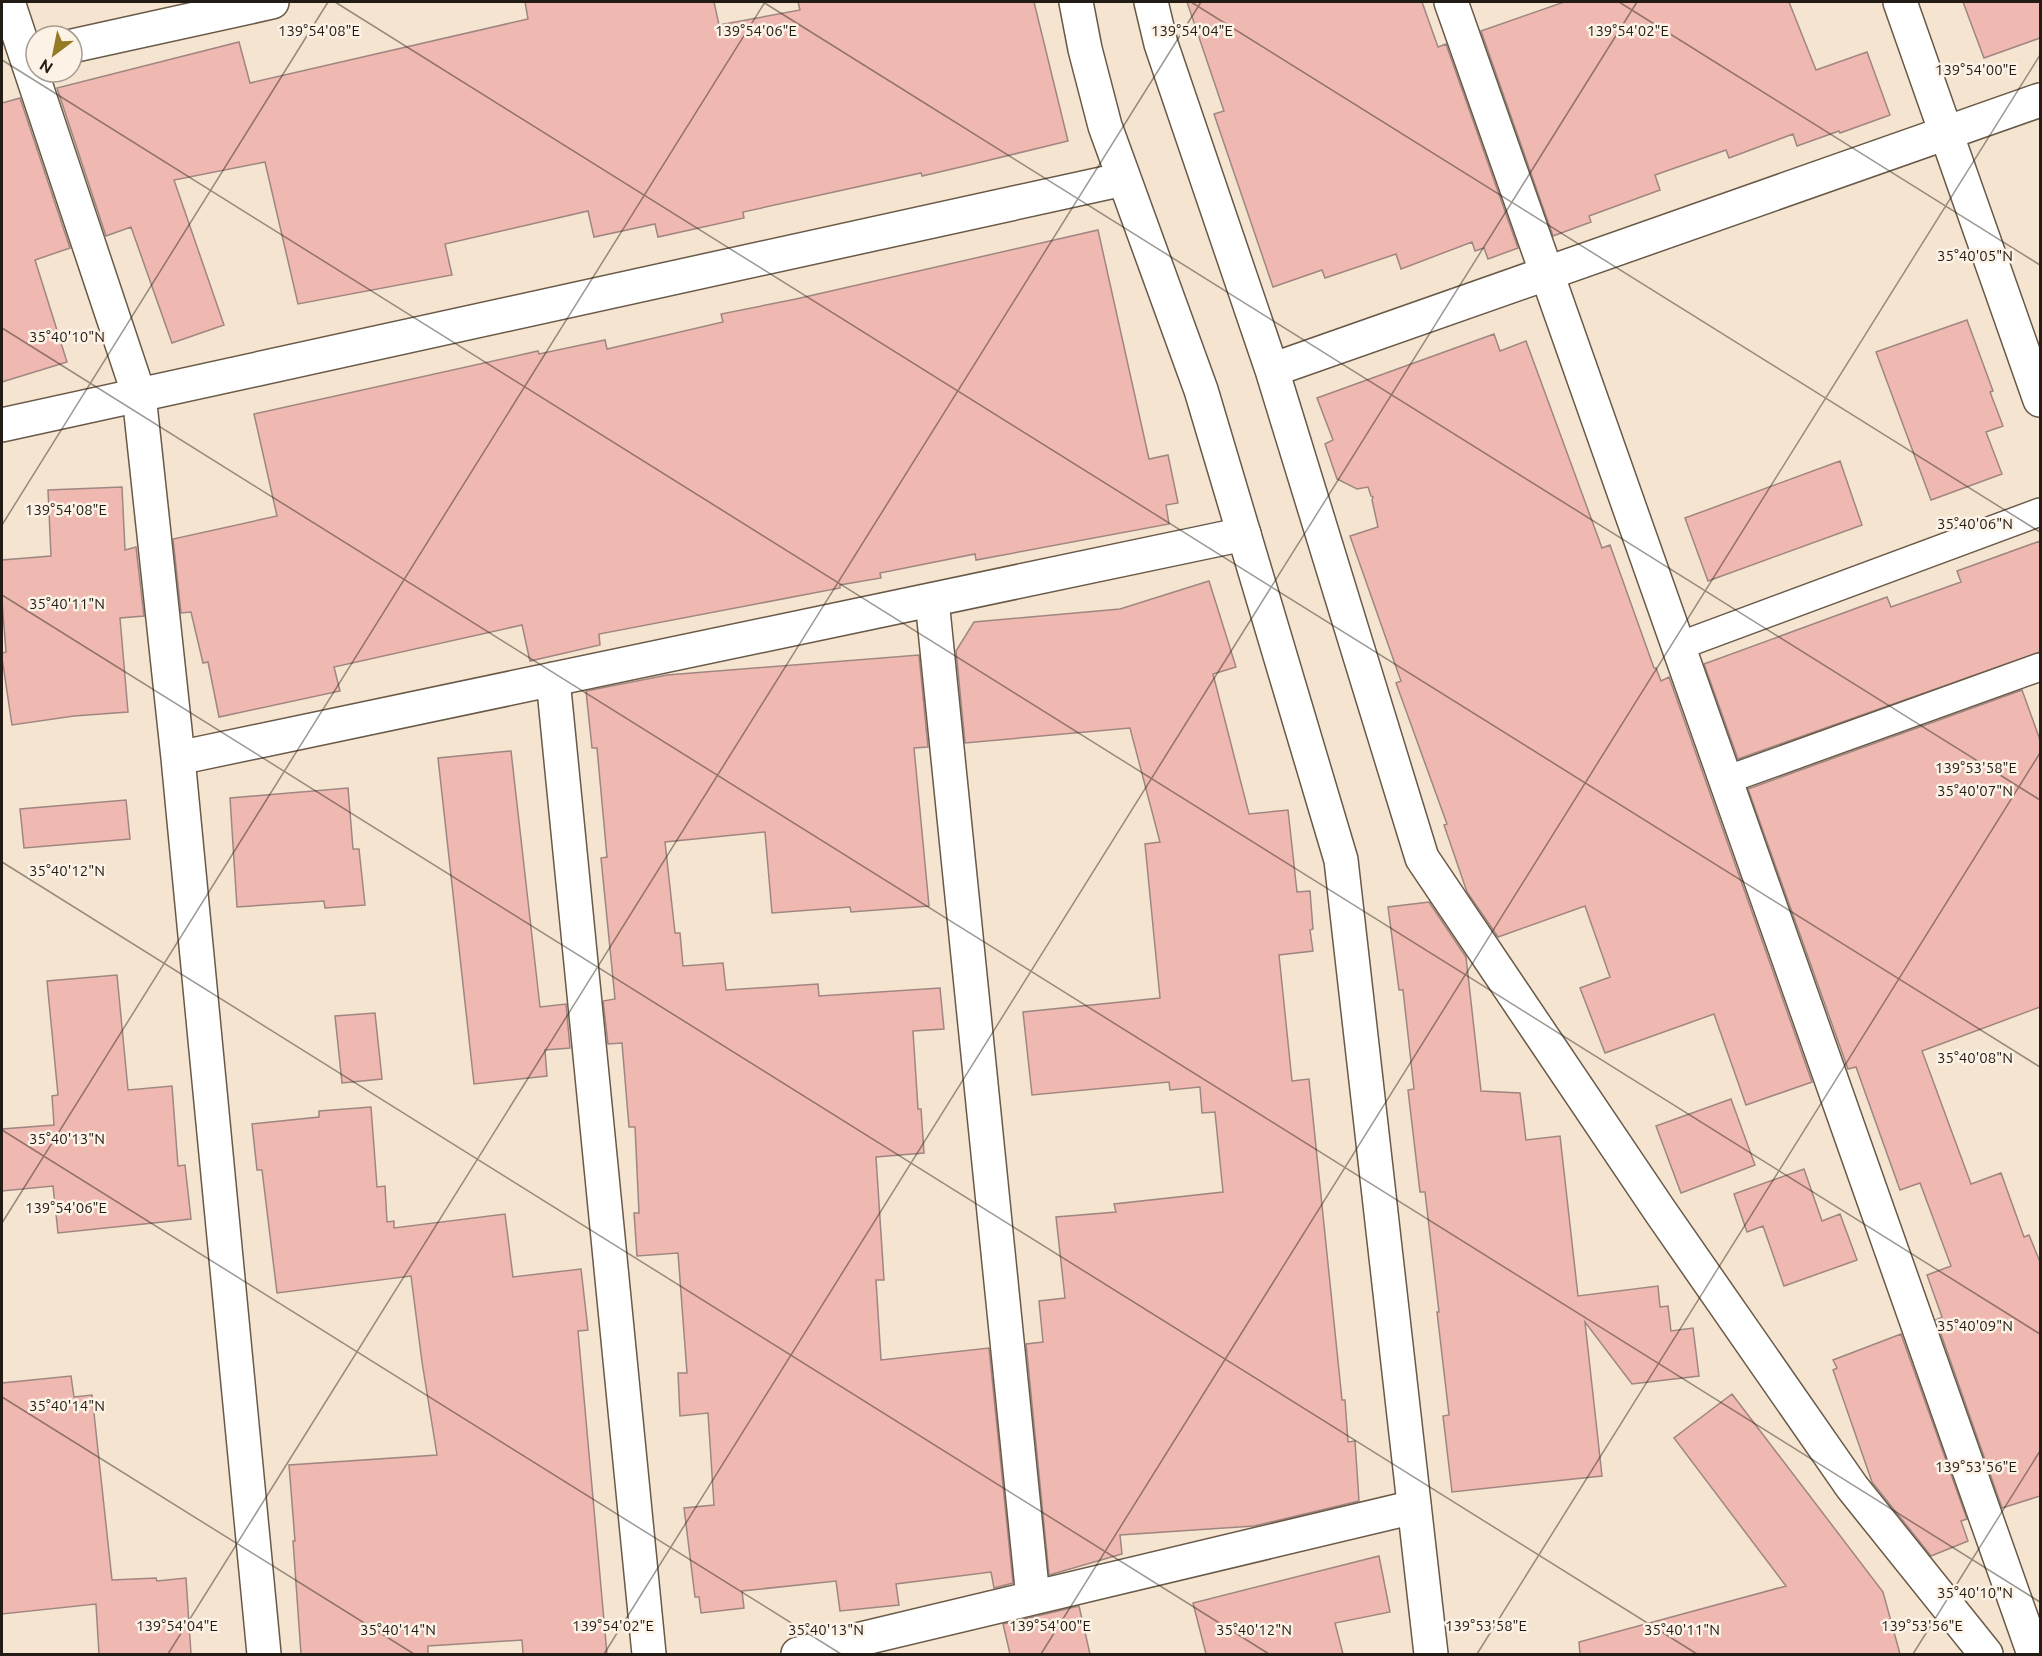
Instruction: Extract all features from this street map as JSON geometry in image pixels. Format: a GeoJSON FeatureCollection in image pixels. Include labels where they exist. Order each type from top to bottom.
{"type":"FeatureCollection","features":[{"type":"Feature","properties":{"kind":"street"},"geometry":{"type":"LineString","coordinates":[[8,2],[24,40]]}},
{"type":"Feature","properties":{"kind":"street"},"geometry":{"type":"LineString","coordinates":[[84,43],[272,2]]}},
{"type":"Feature","properties":{"kind":"street"},"geometry":{"type":"LineString","coordinates":[[1076,2],[1085,49],[1105,126],[1201,390],[1341,860],[1431,1654]]}},
{"type":"Feature","properties":{"kind":"street"},"geometry":{"type":"LineString","coordinates":[[1151,2],[1161,44],[1272,370],[1422,858],[1659,1211],[1852,1487],[1986,1654]]}},
{"type":"Feature","properties":{"kind":"street"},"geometry":{"type":"LineString","coordinates":[[1451,2],[2034,1654]]}},
{"type":"Feature","properties":{"kind":"street"},"geometry":{"type":"LineString","coordinates":[[1900,2],[2040,400]]}},
{"type":"Feature","properties":{"kind":"street"},"geometry":{"type":"LineString","coordinates":[[40,84],[139,395],[178,758],[264,1654]]}},
{"type":"Feature","properties":{"kind":"street"},"geometry":{"type":"LineString","coordinates":[[1272,370],[2040,100]]}},
{"type":"Feature","properties":{"kind":"street"},"geometry":{"type":"LineString","coordinates":[[2,425],[1124,179]]}},
{"type":"Feature","properties":{"kind":"street"},"geometry":{"type":"LineString","coordinates":[[178,758],[1244,534]]}},
{"type":"Feature","properties":{"kind":"street"},"geometry":{"type":"LineString","coordinates":[[932,600],[1033,1598]]}},
{"type":"Feature","properties":{"kind":"street"},"geometry":{"type":"LineString","coordinates":[[553,679],[649,1654]]}},
{"type":"Feature","properties":{"kind":"street"},"geometry":{"type":"LineString","coordinates":[[798,1654],[1414,1507]]}},
{"type":"Feature","properties":{"kind":"lane"},"geometry":{"type":"LineString","coordinates":[[1678,646],[2040,512]]}},
{"type":"Feature","properties":{"kind":"lane"},"geometry":{"type":"LineString","coordinates":[[1726,780],[2040,667]]}},
{"type":"Feature","properties":{"kind":"building"},"geometry":{"type":"Polygon","coordinates":[[[525,2],[714,2],[719,25],[800,10],[798,2],[1034,2],[1068,141],[922,176],[921,173],[743,212],[744,218],[658,237],[655,224],[594,237],[588,211],[445,244],[452,275],[298,304],[265,162],[174,180],[224,325],[172,343],[131,227],[106,236],[57,88],[84,84],[84,81],[239,42],[250,83],[528,19],[525,2]]]}},
{"type":"Feature","properties":{"kind":"building"},"geometry":{"type":"Polygon","coordinates":[[[1187,2],[1422,2],[1438,47],[1446,44],[1518,248],[1488,259],[1484,248],[1475,251],[1472,242],[1401,269],[1396,254],[1325,278],[1322,270],[1273,287],[1214,114],[1224,111],[1187,2]]]}},
{"type":"Feature","properties":{"kind":"building"},"geometry":{"type":"Polygon","coordinates":[[[1564,2],[1789,2],[1816,70],[1867,52],[1890,115],[1797,146],[1793,134],[1729,158],[1726,150],[1655,175],[1660,190],[1589,216],[1591,222],[1553,236],[1481,31],[1564,2]]]}},
{"type":"Feature","properties":{"kind":"building"},"geometry":{"type":"Polygon","coordinates":[[[1963,2],[2040,2],[2040,38],[1984,58],[1963,2]]]}},
{"type":"Feature","properties":{"kind":"building"},"geometry":{"type":"Polygon","coordinates":[[[20,98],[70,248],[35,260],[67,362],[2,382],[2,103],[20,98]]]}},
{"type":"Feature","properties":{"kind":"building"},"geometry":{"type":"Polygon","coordinates":[[[1098,230],[1149,459],[1168,455],[1178,503],[1166,505],[1169,524],[976,560],[975,554],[880,573],[881,578],[840,585],[840,588],[599,634],[600,645],[530,661],[522,625],[334,667],[340,691],[219,717],[208,662],[203,663],[191,612],[181,613],[173,539],[277,516],[254,414],[538,351],[539,354],[605,340],[607,349],[723,322],[721,314],[1098,230]]]}},
{"type":"Feature","properties":{"kind":"building"},"geometry":{"type":"Polygon","coordinates":[[[1967,320],[2003,426],[1986,432],[2002,474],[1931,500],[1876,352],[1967,320]]]}},
{"type":"Feature","properties":{"kind":"building"},"geometry":{"type":"Polygon","coordinates":[[[1494,334],[1500,351],[1526,341],[1602,548],[1610,545],[1654,668],[1661,681],[1669,677],[1812,1082],[1746,1105],[1714,1014],[1605,1053],[1580,988],[1610,977],[1585,906],[1498,937],[1467,892],[1444,825],[1447,824],[1396,683],[1401,681],[1350,536],[1378,527],[1373,497],[1368,487],[1357,489],[1337,479],[1325,444],[1333,440],[1317,398],[1494,334]]]}},
{"type":"Feature","properties":{"kind":"building"},"geometry":{"type":"Polygon","coordinates":[[[1840,461],[1862,525],[1708,581],[1685,518],[1840,461]]]}},
{"type":"Feature","properties":{"kind":"building"},"geometry":{"type":"Polygon","coordinates":[[[122,487],[125,550],[136,547],[144,616],[120,618],[128,712],[74,716],[12,725],[2,658],[2,653],[6,652],[2,560],[51,556],[48,490],[122,487]]]}},
{"type":"Feature","properties":{"kind":"building"},"geometry":{"type":"Polygon","coordinates":[[[2040,541],[2040,652],[1738,759],[1704,664],[1887,597],[1891,607],[1961,582],[1957,571],[2040,541]]]}},
{"type":"Feature","properties":{"kind":"building"},"geometry":{"type":"Polygon","coordinates":[[[1209,581],[1236,667],[1213,674],[1249,814],[1288,810],[1297,892],[1310,891],[1313,929],[1310,930],[1313,951],[1279,955],[1292,1081],[1309,1079],[1342,1400],[1345,1400],[1348,1442],[1355,1441],[1359,1501],[1254,1526],[1120,1535],[1122,1554],[1049,1575],[1026,1344],[1043,1342],[1039,1301],[1065,1298],[1056,1217],[1116,1212],[1114,1204],[1223,1192],[1215,1112],[1202,1113],[1200,1087],[1170,1090],[1169,1082],[1032,1095],[1023,1012],[1160,998],[1145,844],[1160,842],[1130,728],[965,743],[956,651],[974,622],[1120,609],[1209,581]]]}},
{"type":"Feature","properties":{"kind":"building"},"geometry":{"type":"Polygon","coordinates":[[[919,655],[928,747],[914,748],[929,906],[851,912],[850,907],[772,913],[765,832],[665,842],[675,933],[680,933],[683,966],[723,963],[726,990],[818,984],[819,996],[940,988],[944,1029],[913,1031],[918,1109],[921,1109],[924,1153],[876,1157],[884,1280],[876,1280],[881,1360],[989,1348],[1013,1583],[994,1588],[991,1572],[896,1584],[899,1605],[840,1611],[836,1581],[742,1591],[744,1608],[701,1613],[699,1597],[695,1597],[684,1508],[714,1505],[708,1413],[680,1416],[678,1373],[687,1373],[678,1253],[637,1256],[634,1213],[639,1213],[635,1127],[629,1127],[622,1043],[608,1044],[603,1001],[615,999],[601,858],[607,857],[597,748],[592,748],[586,691],[667,675],[919,655]]]}},
{"type":"Feature","properties":{"kind":"building"},"geometry":{"type":"Polygon","coordinates":[[[2022,690],[2040,740],[2040,1007],[1922,1051],[1971,1184],[2001,1173],[2024,1237],[2029,1235],[2040,1262],[2040,1496],[2002,1508],[1936,1320],[1942,1317],[1927,1275],[1951,1266],[1920,1183],[1900,1190],[1856,1067],[1848,1069],[1748,789],[2022,690]]]}},
{"type":"Feature","properties":{"kind":"building"},"geometry":{"type":"Polygon","coordinates":[[[511,751],[540,1007],[566,1004],[570,1048],[545,1050],[547,1076],[474,1084],[438,758],[511,751]]]}},
{"type":"Feature","properties":{"kind":"building"},"geometry":{"type":"Polygon","coordinates":[[[348,788],[353,849],[359,849],[365,905],[325,908],[324,901],[237,907],[230,798],[348,788]]]}},
{"type":"Feature","properties":{"kind":"building"},"geometry":{"type":"Polygon","coordinates":[[[126,800],[130,839],[24,848],[20,809],[126,800]]]}},
{"type":"Feature","properties":{"kind":"building"},"geometry":{"type":"Polygon","coordinates":[[[1429,902],[1466,957],[1481,1091],[1520,1093],[1526,1140],[1560,1136],[1578,1296],[1658,1286],[1660,1307],[1668,1306],[1671,1331],[1693,1328],[1699,1376],[1632,1384],[1585,1322],[1602,1476],[1452,1492],[1443,1416],[1449,1415],[1437,1312],[1439,1312],[1425,1192],[1420,1192],[1408,1090],[1414,1089],[1403,990],[1399,990],[1388,907],[1429,902]]]}},
{"type":"Feature","properties":{"kind":"building"},"geometry":{"type":"Polygon","coordinates":[[[117,975],[128,1090],[172,1086],[178,1166],[185,1165],[191,1219],[58,1233],[53,1186],[2,1191],[2,1129],[54,1125],[52,1096],[58,1095],[47,981],[117,975]]]}},
{"type":"Feature","properties":{"kind":"building"},"geometry":{"type":"Polygon","coordinates":[[[375,1013],[382,1079],[342,1083],[335,1016],[375,1013]]]}},
{"type":"Feature","properties":{"kind":"building"},"geometry":{"type":"Polygon","coordinates":[[[1731,1099],[1755,1165],[1681,1193],[1656,1126],[1731,1099]]]}},
{"type":"Feature","properties":{"kind":"building"},"geometry":{"type":"Polygon","coordinates":[[[371,1107],[377,1187],[385,1186],[387,1222],[394,1221],[394,1228],[505,1214],[513,1277],[581,1269],[588,1330],[578,1331],[607,1654],[523,1654],[522,1640],[428,1646],[428,1654],[301,1654],[289,1465],[437,1455],[411,1276],[277,1293],[262,1170],[257,1170],[252,1124],[319,1117],[319,1111],[371,1107]]]}},
{"type":"Feature","properties":{"kind":"building"},"geometry":{"type":"Polygon","coordinates":[[[1804,1169],[1822,1221],[1840,1214],[1857,1260],[1784,1286],[1763,1226],[1747,1232],[1734,1194],[1804,1169]]]}},
{"type":"Feature","properties":{"kind":"building"},"geometry":{"type":"Polygon","coordinates":[[[1901,1334],[1967,1519],[1961,1521],[1968,1541],[1931,1556],[1872,1482],[1833,1370],[1837,1368],[1833,1360],[1901,1334]]]}},
{"type":"Feature","properties":{"kind":"building"},"geometry":{"type":"Polygon","coordinates":[[[71,1376],[74,1397],[92,1395],[112,1580],[156,1578],[157,1581],[186,1578],[191,1654],[99,1654],[96,1604],[2,1614],[2,1383],[71,1376]]]}},
{"type":"Feature","properties":{"kind":"building"},"geometry":{"type":"Polygon","coordinates":[[[1732,1394],[1883,1592],[1900,1654],[1580,1654],[1579,1642],[1786,1586],[1674,1438],[1732,1394]]]}},
{"type":"Feature","properties":{"kind":"building"},"geometry":{"type":"Polygon","coordinates":[[[1379,1556],[1390,1612],[1335,1623],[1343,1654],[1206,1654],[1193,1603],[1379,1556]]]}},
{"type":"Feature","properties":{"kind":"building"},"geometry":{"type":"Polygon","coordinates":[[[1079,1606],[1090,1654],[1010,1654],[1003,1624],[1079,1606]]]}}]}
